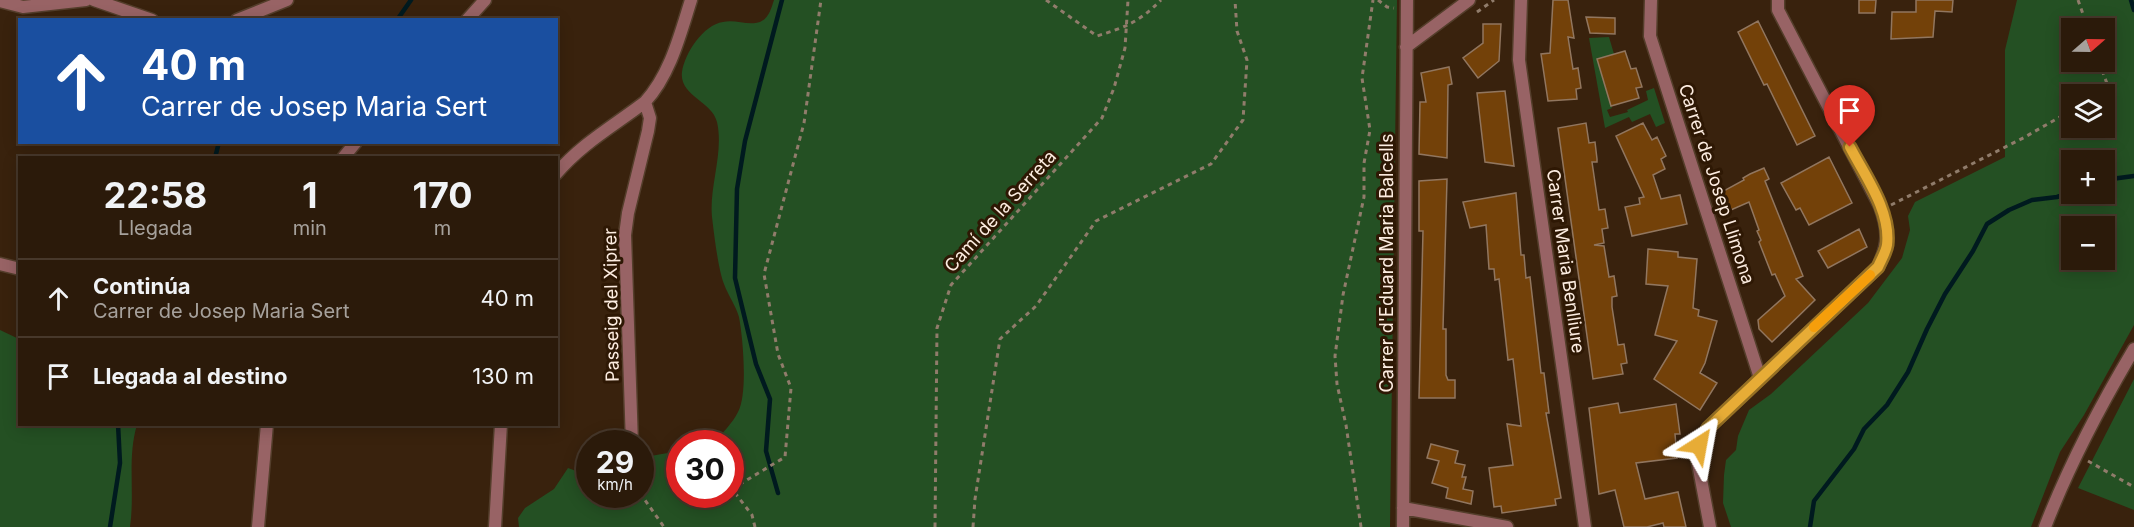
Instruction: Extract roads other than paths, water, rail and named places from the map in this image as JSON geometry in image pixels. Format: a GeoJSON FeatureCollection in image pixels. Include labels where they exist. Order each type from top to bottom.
{"type":"FeatureCollection","features":[{"type":"Feature","properties":{"kind":"street"},"geometry":{"type":"LineString","coordinates":[[0,1],[22,7],[86,0]]}},
{"type":"Feature","properties":{"kind":"street"},"geometry":{"type":"LineString","coordinates":[[94,0],[146,18]]}},
{"type":"Feature","properties":{"kind":"street"},"geometry":{"type":"LineString","coordinates":[[242,18],[287,0]]}},
{"type":"Feature","properties":{"kind":"street"},"geometry":{"type":"LineString","coordinates":[[469,18],[485,0]]}},
{"type":"Feature","properties":{"kind":"street"},"geometry":{"type":"LineString","coordinates":[[558,172],[599,135],[645,102],[657,88],[666,72],[691,0]]}},
{"type":"Feature","properties":{"kind":"street"},"geometry":{"type":"LineString","coordinates":[[1406,47],[1469,0]]}},
{"type":"Feature","properties":{"kind":"street","name":"Carrer Maria Benlliure"},"geometry":{"type":"LineString","coordinates":[[1521,0],[1519,60],[1585,527]]}},
{"type":"Feature","properties":{"kind":"street","name":"Carrer de Josep Llimona"},"geometry":{"type":"LineString","coordinates":[[1651,0],[1650,36],[1760,378]]}},
{"type":"Feature","properties":{"kind":"street"},"geometry":{"type":"LineString","coordinates":[[1710,527],[1697,458],[1699,445],[1708,428],[1878,267],[1887,247],[1887,224],[1880,206],[1778,10],[1778,0]]}},
{"type":"Feature","properties":{"kind":"street","name":"Carrer d'Eduard Maria Balcells"},"geometry":{"type":"LineString","coordinates":[[1403,527],[1407,4]]}},
{"type":"Feature","properties":{"kind":"street","name":"Passeig del Xiprer"},"geometry":{"type":"LineString","coordinates":[[632,430],[625,235],[650,118],[645,102]]}},
{"type":"Feature","properties":{"kind":"street"},"geometry":{"type":"LineString","coordinates":[[345,156],[354,144]]}},
{"type":"Feature","properties":{"kind":"street"},"geometry":{"type":"LineString","coordinates":[[0,264],[18,268]]}},
{"type":"Feature","properties":{"kind":"street"},"geometry":{"type":"LineString","coordinates":[[2045,527],[2062,481],[2134,349]]}},
{"type":"Feature","properties":{"kind":"street"},"geometry":{"type":"LineString","coordinates":[[258,527],[267,426]]}},
{"type":"Feature","properties":{"kind":"street"},"geometry":{"type":"LineString","coordinates":[[495,527],[501,426]]}},
{"type":"Feature","properties":{"kind":"street"},"geometry":{"type":"LineString","coordinates":[[1403,508],[1507,527]]}},
{"type":"Feature","properties":{"kind":"waterway"},"geometry":{"type":"LineString","coordinates":[[398,18],[411,0]]}},
{"type":"Feature","properties":{"kind":"waterway"},"geometry":{"type":"LineString","coordinates":[[778,493],[766,451],[770,399],[756,364],[735,278],[737,189],[745,141],[782,0]]}},
{"type":"Feature","properties":{"kind":"waterway"},"geometry":{"type":"LineString","coordinates":[[2131,0],[2134,10]]}},
{"type":"Feature","properties":{"kind":"waterway"},"geometry":{"type":"LineString","coordinates":[[216,156],[218,144]]}},
{"type":"Feature","properties":{"kind":"waterway"},"geometry":{"type":"LineString","coordinates":[[2115,179],[2134,176]]}},
{"type":"Feature","properties":{"kind":"waterway"},"geometry":{"type":"LineString","coordinates":[[1810,527],[1814,501],[1854,449],[1864,429],[1887,405],[1908,372],[1945,294],[1973,251],[1987,224],[2009,210],[2032,200],[2061,196]]}},
{"type":"Feature","properties":{"kind":"waterway"},"geometry":{"type":"LineString","coordinates":[[110,527],[120,463],[118,426]]}}]}
